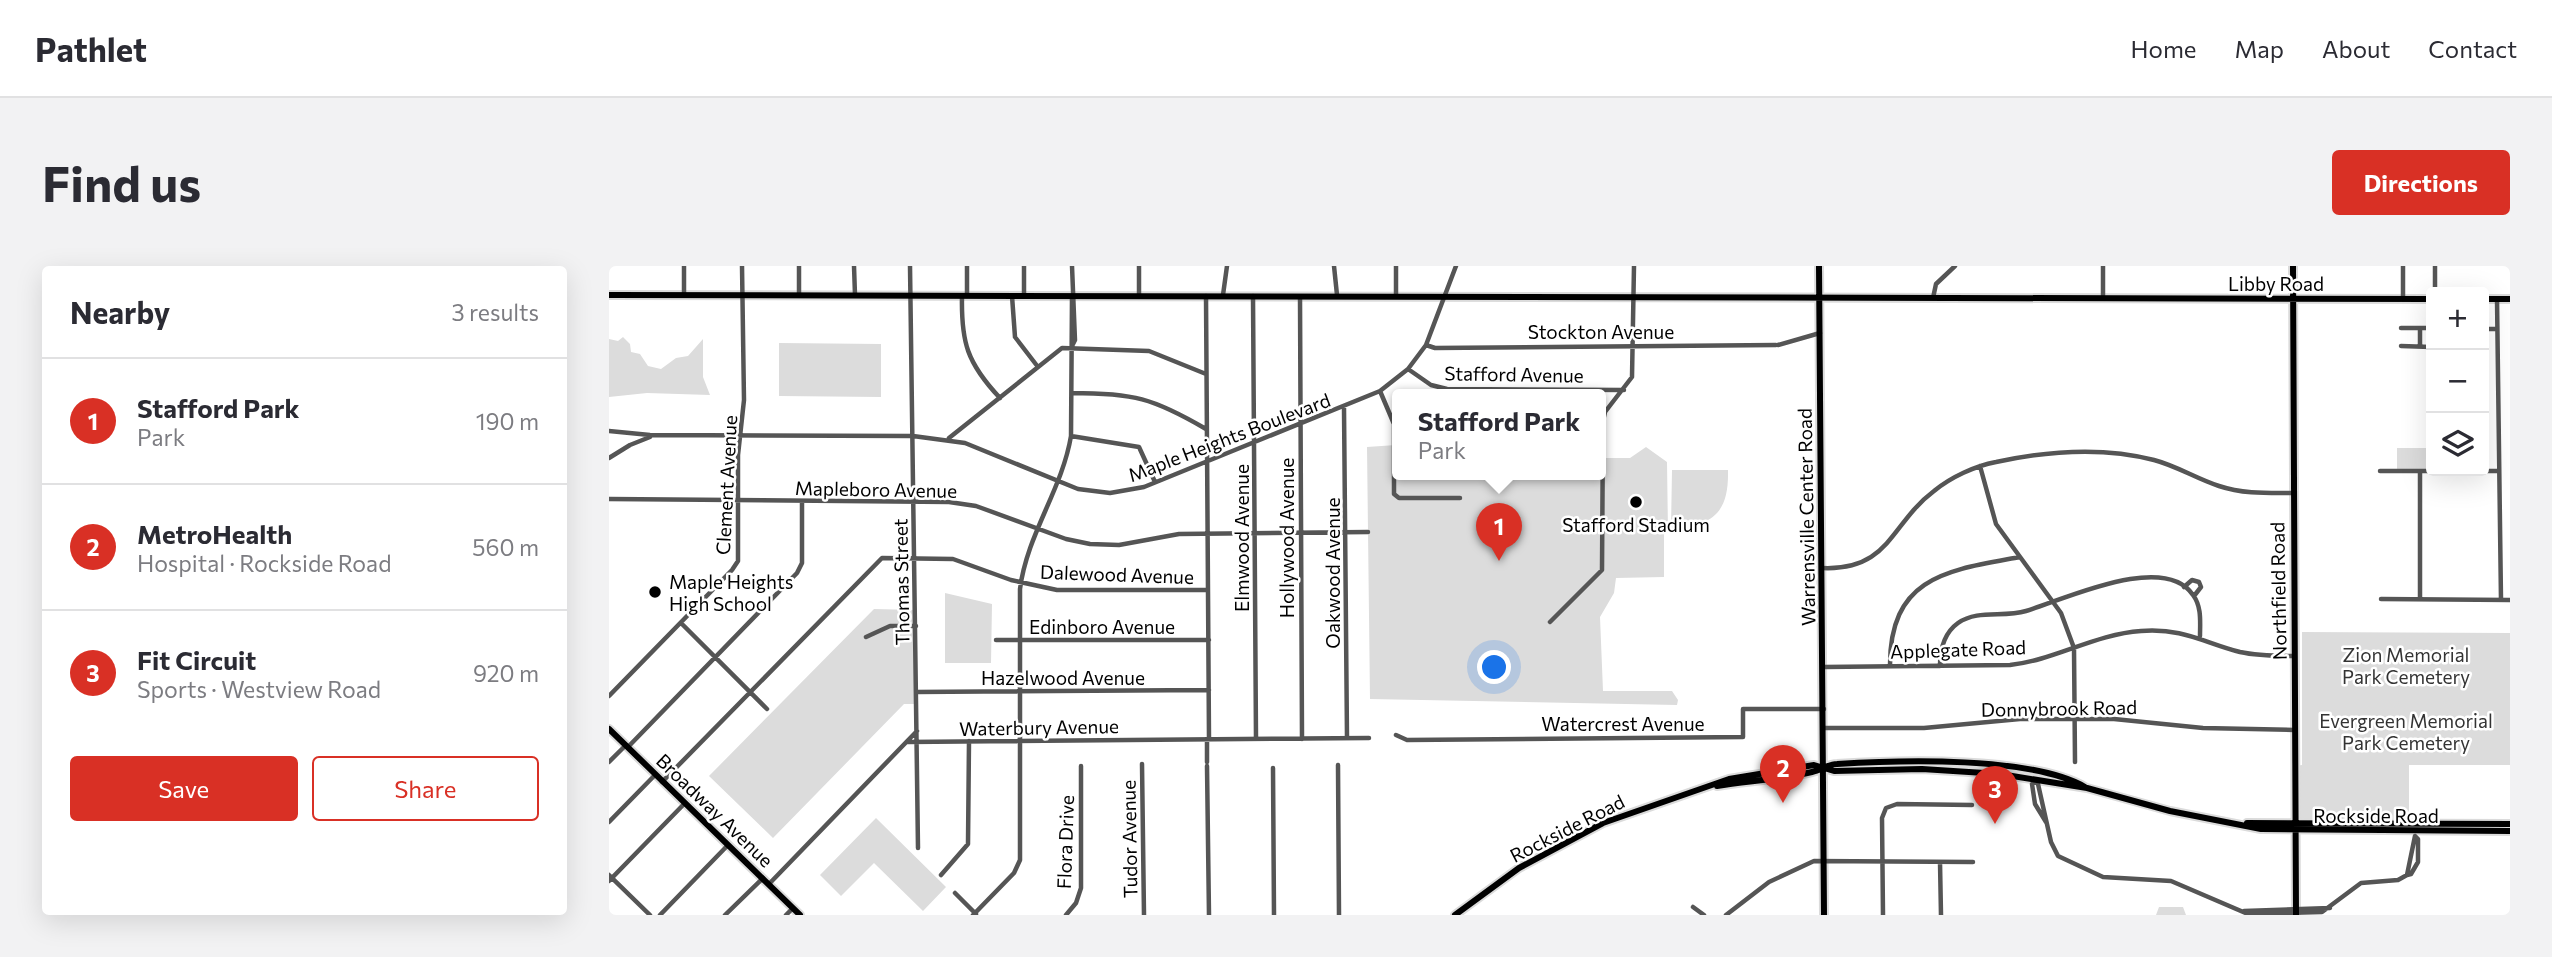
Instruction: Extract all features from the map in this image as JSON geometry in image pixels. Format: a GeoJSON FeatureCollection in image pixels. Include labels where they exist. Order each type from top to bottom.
{"type":"FeatureCollection","features":[{"type":"Feature","properties":{"kind":"main road","name":"Warrensville Center Road"},"geometry":{"type":"LineString","coordinates":[[1819,266],[1824,915]]}},
{"type":"Feature","properties":{"kind":"main road","name":"Northfield Road"},"geometry":{"type":"LineString","coordinates":[[2293,266],[2296,913]]}},
{"type":"Feature","properties":{"kind":"main road","name":"Libby Road"},"geometry":{"type":"LineString","coordinates":[[609,295],[2426,299]]}},
{"type":"Feature","properties":{"kind":"main road"},"geometry":{"type":"LineString","coordinates":[[2489,299],[2510,299]]}},
{"type":"Feature","properties":{"kind":"main road","name":"Broadway Avenue"},"geometry":{"type":"LineString","coordinates":[[609,729],[800,915]]}},
{"type":"Feature","properties":{"kind":"main road","name":"Rockside Road"},"geometry":{"type":"LineString","coordinates":[[1455,915],[1510,874],[1559,846],[1638,809],[1759,772],[1814,765],[1824,768],[1834,764],[1962,763],[2036,778],[2073,780],[2087,788],[2170,811],[2242,824],[2510,831]]}},
{"type":"Feature","properties":{"kind":"main road","name":"Rockside Road"},"geometry":{"type":"LineString","coordinates":[[2415,830],[2510,824]]}},
{"type":"Feature","properties":{"kind":"street"},"geometry":{"type":"LineString","coordinates":[[684,266],[684,295]]}},
{"type":"Feature","properties":{"kind":"street","name":"Clement Avenue"},"geometry":{"type":"LineString","coordinates":[[609,696],[736,565],[744,400],[741,266]]}},
{"type":"Feature","properties":{"kind":"street"},"geometry":{"type":"LineString","coordinates":[[799,266],[799,295]]}},
{"type":"Feature","properties":{"kind":"street"},"geometry":{"type":"LineString","coordinates":[[854,266],[855,295]]}},
{"type":"Feature","properties":{"kind":"street","name":"Thomas Street"},"geometry":{"type":"LineString","coordinates":[[910,266],[918,848]]}},
{"type":"Feature","properties":{"kind":"street"},"geometry":{"type":"LineString","coordinates":[[967,266],[962,325],[967,351],[982,379],[1000,398]]}},
{"type":"Feature","properties":{"kind":"street"},"geometry":{"type":"LineString","coordinates":[[1024,266],[1024,295]]}},
{"type":"Feature","properties":{"kind":"street"},"geometry":{"type":"LineString","coordinates":[[955,893],[975,915],[1019,865],[1018,640],[1021,582],[1037,528],[1058,482],[1072,436],[1069,300],[1072,296],[1072,266]]}},
{"type":"Feature","properties":{"kind":"street"},"geometry":{"type":"LineString","coordinates":[[1139,266],[1139,295]]}},
{"type":"Feature","properties":{"kind":"street"},"geometry":{"type":"LineString","coordinates":[[1223,295],[1227,266]]}},
{"type":"Feature","properties":{"kind":"street"},"geometry":{"type":"LineString","coordinates":[[1334,266],[1337,295]]}},
{"type":"Feature","properties":{"kind":"street"},"geometry":{"type":"LineString","coordinates":[[1396,266],[1396,295]]}},
{"type":"Feature","properties":{"kind":"street","name":"Maple Heights Boulevard"},"geometry":{"type":"LineString","coordinates":[[609,431],[662,435],[913,436],[948,439],[1058,482],[1095,493],[1110,493],[1155,482],[1207,463],[1345,408],[1380,391],[1408,369],[1426,345],[1456,266]]}},
{"type":"Feature","properties":{"kind":"street"},"geometry":{"type":"LineString","coordinates":[[1606,413],[1632,377],[1635,345],[1634,266]]}},
{"type":"Feature","properties":{"kind":"street"},"geometry":{"type":"LineString","coordinates":[[2103,266],[2103,297]]}},
{"type":"Feature","properties":{"kind":"street"},"geometry":{"type":"LineString","coordinates":[[2403,266],[2403,299]]}},
{"type":"Feature","properties":{"kind":"street"},"geometry":{"type":"LineString","coordinates":[[2435,266],[2435,287]]}},
{"type":"Feature","properties":{"kind":"street"},"geometry":{"type":"LineString","coordinates":[[1933,298],[1936,284],[1952,267]]}},
{"type":"Feature","properties":{"kind":"street"},"geometry":{"type":"LineString","coordinates":[[1012,295],[1015,337],[1038,367]]}},
{"type":"Feature","properties":{"kind":"street"},"geometry":{"type":"LineString","coordinates":[[1206,295],[1209,915]]}},
{"type":"Feature","properties":{"kind":"street","name":"Elmwood Avenue"},"geometry":{"type":"LineString","coordinates":[[1253,296],[1256,739]]}},
{"type":"Feature","properties":{"kind":"street","name":"Hollywood Avenue"},"geometry":{"type":"LineString","coordinates":[[1300,296],[1302,739]]}},
{"type":"Feature","properties":{"kind":"street"},"geometry":{"type":"LineString","coordinates":[[2497,299],[2501,600]]}},
{"type":"Feature","properties":{"kind":"street"},"geometry":{"type":"LineString","coordinates":[[2401,328],[2426,328]]}},
{"type":"Feature","properties":{"kind":"street"},"geometry":{"type":"LineString","coordinates":[[2420,328],[2420,346]]}},
{"type":"Feature","properties":{"kind":"street"},"geometry":{"type":"LineString","coordinates":[[2489,329],[2497,329]]}},
{"type":"Feature","properties":{"kind":"street","name":"Stockton Avenue"},"geometry":{"type":"LineString","coordinates":[[1426,345],[1436,348],[1777,345],[1819,333]]}},
{"type":"Feature","properties":{"kind":"street"},"geometry":{"type":"LineString","coordinates":[[2401,346],[2426,347]]}},
{"type":"Feature","properties":{"kind":"street"},"geometry":{"type":"LineString","coordinates":[[948,439],[1062,348],[1149,351],[1206,374]]}},
{"type":"Feature","properties":{"kind":"street","name":"Stafford Avenue"},"geometry":{"type":"LineString","coordinates":[[1408,369],[1431,385],[1447,389]]}},
{"type":"Feature","properties":{"kind":"street","name":"Stafford Avenue"},"geometry":{"type":"LineString","coordinates":[[1606,390],[1624,390]]}},
{"type":"Feature","properties":{"kind":"street"},"geometry":{"type":"LineString","coordinates":[[1380,391],[1392,414]]}},
{"type":"Feature","properties":{"kind":"street"},"geometry":{"type":"LineString","coordinates":[[1072,393],[1123,393],[1148,399],[1207,430]]}},
{"type":"Feature","properties":{"kind":"street","name":"Oakwood Avenue"},"geometry":{"type":"LineString","coordinates":[[1345,408],[1347,738]]}},
{"type":"Feature","properties":{"kind":"street"},"geometry":{"type":"LineString","coordinates":[[609,458],[634,443],[662,435]]}},
{"type":"Feature","properties":{"kind":"street"},"geometry":{"type":"LineString","coordinates":[[1072,436],[1139,447],[1155,482]]}},
{"type":"Feature","properties":{"kind":"street"},"geometry":{"type":"LineString","coordinates":[[1822,568],[1846,568],[1871,558],[1890,543],[1934,491],[1980,466],[2052,453],[2111,453],[2157,461],[2238,491],[2292,493]]}},
{"type":"Feature","properties":{"kind":"street"},"geometry":{"type":"LineString","coordinates":[[1980,466],[1996,524],[2066,623],[2074,648],[2075,762]]}},
{"type":"Feature","properties":{"kind":"street"},"geometry":{"type":"LineString","coordinates":[[2380,471],[2498,471]]}},
{"type":"Feature","properties":{"kind":"street"},"geometry":{"type":"LineString","coordinates":[[2420,471],[2420,599]]}},
{"type":"Feature","properties":{"kind":"street"},"geometry":{"type":"LineString","coordinates":[[1396,480],[1396,497],[1460,498]]}},
{"type":"Feature","properties":{"kind":"street"},"geometry":{"type":"LineString","coordinates":[[1550,622],[1602,570],[1602,480]]}},
{"type":"Feature","properties":{"kind":"street","name":"Mapleboro Avenue"},"geometry":{"type":"LineString","coordinates":[[609,499],[914,502],[976,506],[1079,542],[1107,545],[1179,534],[1368,532]]}},
{"type":"Feature","properties":{"kind":"street"},"geometry":{"type":"LineString","coordinates":[[609,762],[800,569],[802,501]]}},
{"type":"Feature","properties":{"kind":"street","name":"Dalewood Avenue"},"geometry":{"type":"LineString","coordinates":[[662,782],[877,562],[890,557],[914,556],[962,561],[1021,582],[1058,590],[1208,590]]}},
{"type":"Feature","properties":{"kind":"street"},"geometry":{"type":"LineString","coordinates":[[1890,665],[1895,626],[1907,604],[1922,587],[1949,570],[2020,557]]}},
{"type":"Feature","properties":{"kind":"street"},"geometry":{"type":"LineString","coordinates":[[1940,666],[1945,637],[1960,622],[1978,615],[2025,611],[2051,600],[2118,580],[2162,580],[2184,587],[2194,596],[2200,614],[2200,636]]}},
{"type":"Feature","properties":{"kind":"street"},"geometry":{"type":"LineString","coordinates":[[2184,587],[2190,581],[2198,580],[2201,587],[2194,596]]}},
{"type":"Feature","properties":{"kind":"street"},"geometry":{"type":"LineString","coordinates":[[2381,599],[2510,600]]}},
{"type":"Feature","properties":{"kind":"street"},"geometry":{"type":"LineString","coordinates":[[681,623],[767,709]]}},
{"type":"Feature","properties":{"kind":"street"},"geometry":{"type":"LineString","coordinates":[[866,637],[885,627],[916,626]]}},
{"type":"Feature","properties":{"kind":"street","name":"Applegate Road"},"geometry":{"type":"LineString","coordinates":[[1824,667],[2018,664],[2096,639],[2140,631],[2200,636],[2244,653],[2294,656]]}},
{"type":"Feature","properties":{"kind":"street","name":"Edinboro Avenue"},"geometry":{"type":"LineString","coordinates":[[996,640],[1209,640]]}},
{"type":"Feature","properties":{"kind":"street","name":"Hazelwood Avenue"},"geometry":{"type":"LineString","coordinates":[[916,692],[1209,690]]}},
{"type":"Feature","properties":{"kind":"street","name":"Watercrest Avenue"},"geometry":{"type":"LineString","coordinates":[[1396,735],[1407,740],[1743,737],[1743,709],[1824,709]]}},
{"type":"Feature","properties":{"kind":"street","name":"Donnybrook Road"},"geometry":{"type":"LineString","coordinates":[[1823,728],[1924,728],[1993,720],[2074,719],[2136,720],[2203,728],[2294,730]]}},
{"type":"Feature","properties":{"kind":"street"},"geometry":{"type":"LineString","coordinates":[[769,884],[917,730]]}},
{"type":"Feature","properties":{"kind":"street","name":"Waterbury Avenue"},"geometry":{"type":"LineString","coordinates":[[907,742],[1370,738]]}},
{"type":"Feature","properties":{"kind":"street"},"geometry":{"type":"LineString","coordinates":[[941,875],[968,844],[969,741]]}},
{"type":"Feature","properties":{"kind":"street","name":"Tudor Avenue"},"geometry":{"type":"LineString","coordinates":[[1142,764],[1144,915]]}},
{"type":"Feature","properties":{"kind":"street"},"geometry":{"type":"LineString","coordinates":[[1338,765],[1339,915]]}},
{"type":"Feature","properties":{"kind":"street","name":"Flora Drive"},"geometry":{"type":"LineString","coordinates":[[1066,915],[1076,903],[1081,888],[1081,766]]}},
{"type":"Feature","properties":{"kind":"street"},"geometry":{"type":"LineString","coordinates":[[1273,768],[1274,915]]}},
{"type":"Feature","properties":{"kind":"street"},"geometry":{"type":"LineString","coordinates":[[609,822],[655,775]]}},
{"type":"Feature","properties":{"kind":"street"},"geometry":{"type":"LineString","coordinates":[[2036,778],[2054,851],[2089,872],[2111,878],[2171,881],[2225,906],[2244,911],[2296,913],[2330,908],[2361,883],[2397,880],[2407,875],[2413,859],[2412,839],[2415,830]]}},
{"type":"Feature","properties":{"kind":"street"},"geometry":{"type":"LineString","coordinates":[[650,915],[610,878],[685,803]]}},
{"type":"Feature","properties":{"kind":"street"},"geometry":{"type":"LineString","coordinates":[[1883,915],[1882,818],[1886,808],[1897,804],[1972,805]]}},
{"type":"Feature","properties":{"kind":"street"},"geometry":{"type":"LineString","coordinates":[[660,915],[728,845]]}},
{"type":"Feature","properties":{"kind":"street"},"geometry":{"type":"LineString","coordinates":[[1726,915],[1742,900],[1769,882],[1804,864],[1824,861],[1973,862]]}},
{"type":"Feature","properties":{"kind":"street"},"geometry":{"type":"LineString","coordinates":[[1940,862],[1941,915]]}},
{"type":"Feature","properties":{"kind":"street"},"geometry":{"type":"LineString","coordinates":[[725,915],[763,878]]}},
{"type":"Feature","properties":{"kind":"street"},"geometry":{"type":"LineString","coordinates":[[1693,907],[1704,915]]}},
{"type":"Feature","properties":{"kind":"street"},"geometry":{"type":"LineString","coordinates":[[786,915],[793,908]]}},
{"type":"Feature","properties":{"kind":"green space"},"geometry":{"type":"Polygon","coordinates":[[[623,337],[630,344],[631,352],[640,354],[648,366],[661,369],[676,358],[688,356],[703,339],[703,377],[710,395],[647,393],[609,397],[609,339],[618,341],[623,337]]]}},
{"type":"Feature","properties":{"kind":"green space"},"geometry":{"type":"Polygon","coordinates":[[[779,343],[881,344],[881,397],[779,396],[779,343]]]}},
{"type":"Feature","properties":{"kind":"green space"},"geometry":{"type":"Polygon","coordinates":[[[1392,445],[1392,480],[1606,480],[1606,458],[1630,458],[1646,447],[1667,462],[1668,532],[1664,532],[1664,577],[1616,578],[1614,593],[1600,617],[1603,691],[1672,691],[1678,700],[1677,705],[1370,699],[1367,447],[1392,445]]]}},
{"type":"Feature","properties":{"kind":"green space"},"geometry":{"type":"Polygon","coordinates":[[[2397,448],[2426,448],[2426,471],[2397,471],[2397,448]]]}},
{"type":"Feature","properties":{"kind":"green space"},"geometry":{"type":"Polygon","coordinates":[[[1672,470],[1728,470],[1725,497],[1716,514],[1698,524],[1671,528],[1672,470]]]}},
{"type":"Feature","properties":{"kind":"green space"},"geometry":{"type":"Polygon","coordinates":[[[945,593],[992,604],[991,663],[945,663],[945,593]]]}},
{"type":"Feature","properties":{"kind":"green space"},"geometry":{"type":"Polygon","coordinates":[[[874,609],[915,610],[917,704],[904,704],[773,838],[709,776],[874,609]]]}},
{"type":"Feature","properties":{"kind":"green space"},"geometry":{"type":"Polygon","coordinates":[[[2302,632],[2510,633],[2510,765],[2409,765],[2409,823],[2296,822],[2295,766],[2302,765],[2302,632]]]}},
{"type":"Feature","properties":{"kind":"green space"},"geometry":{"type":"Polygon","coordinates":[[[876,818],[946,887],[923,911],[874,863],[841,896],[820,875],[876,818]]]}},
{"type":"Feature","properties":{"kind":"green space"},"geometry":{"type":"Polygon","coordinates":[[[2159,907],[2183,907],[2186,915],[2156,915],[2159,907]]]}},
{"type":"Feature","properties":{"kind":"place","name":"Stafford Stadium"},"geometry":{"type":"Point","coordinates":[1636,502]}},
{"type":"Feature","properties":{"kind":"place","name":"Stafford Park"},"geometry":{"type":"Point","coordinates":[1499,561]}},
{"type":"Feature","properties":{"kind":"place","name":"Maple Heights High School"},"geometry":{"type":"Point","coordinates":[655,592]}},
{"type":"Feature","properties":{"kind":"place","name":"MetroHealth"},"geometry":{"type":"Point","coordinates":[1783,803]}},
{"type":"Feature","properties":{"kind":"place","name":"Fit Circuit"},"geometry":{"type":"Point","coordinates":[1995,824]}},
{"type":"Feature","properties":{"kind":"park label","name":"Zion Memorial Park Cemetery"},"geometry":{"type":"Point","coordinates":[2406,665]}},
{"type":"Feature","properties":{"kind":"park label","name":"Evergreen Memorial Park Cemetery"},"geometry":{"type":"Point","coordinates":[2406,731]}}]}
